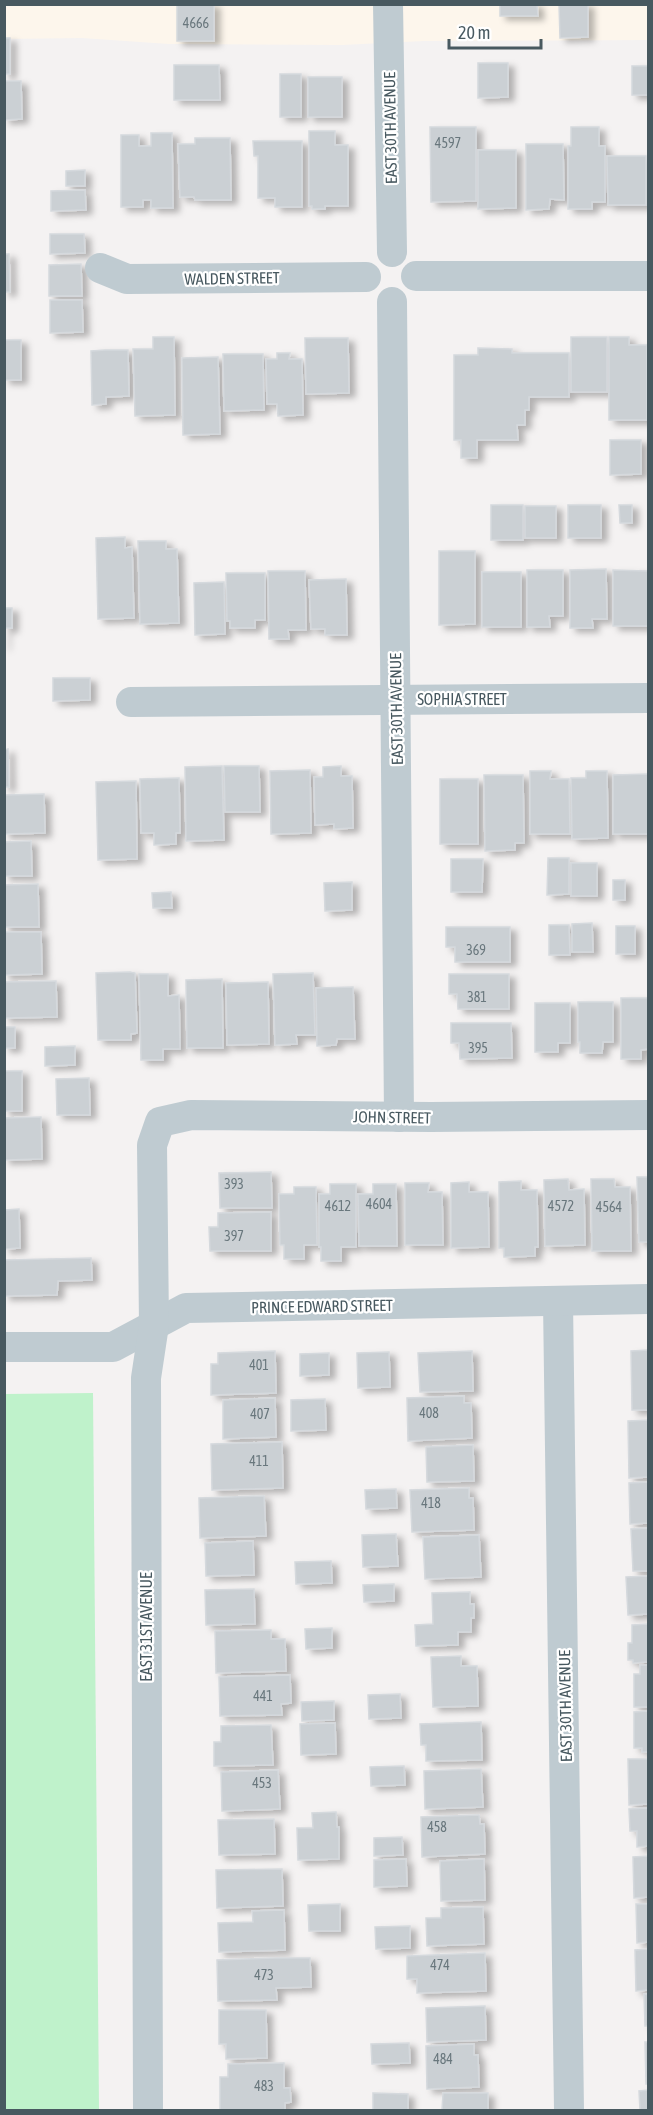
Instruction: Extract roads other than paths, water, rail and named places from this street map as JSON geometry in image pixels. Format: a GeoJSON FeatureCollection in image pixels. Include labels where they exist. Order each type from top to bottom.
{"type":"FeatureCollection","features":[{"type":"Feature","properties":{"kind":"street","name":"EAST 30TH AVENUE"},"geometry":{"type":"LineString","coordinates":[[388,4],[392,252]]}},
{"type":"Feature","properties":{"kind":"street"},"geometry":{"type":"LineString","coordinates":[[392,252],[411,262],[416,276],[412,291],[406,297],[392,302],[377,297],[371,292],[366,277],[368,269],[377,257],[392,252]]}},
{"type":"Feature","properties":{"kind":"street","name":"WALDEN STREET"},"geometry":{"type":"LineString","coordinates":[[100,268],[127,279],[366,277]]}},
{"type":"Feature","properties":{"kind":"street"},"geometry":{"type":"LineString","coordinates":[[416,276],[648,276]]}},
{"type":"Feature","properties":{"kind":"street","name":"EAST 30TH AVENUE"},"geometry":{"type":"LineString","coordinates":[[392,302],[399,1117]]}},
{"type":"Feature","properties":{"kind":"street","name":"SOPHIA STREET"},"geometry":{"type":"LineString","coordinates":[[131,702],[648,698]]}},
{"type":"Feature","properties":{"kind":"street","name":"JOHN STREET"},"geometry":{"type":"LineString","coordinates":[[152,1144],[160,1122],[191,1115],[399,1117],[648,1115]]}},
{"type":"Feature","properties":{"kind":"street","name":"EAST 31ST AVENUE"},"geometry":{"type":"LineString","coordinates":[[148,2110],[146,1378],[154,1325],[152,1144]]}},
{"type":"Feature","properties":{"kind":"street","name":"PRINCE EDWARD STREET"},"geometry":{"type":"LineString","coordinates":[[4,1347],[114,1347],[186,1308],[648,1299]]}},
{"type":"Feature","properties":{"kind":"street","name":"EAST 30TH AVENUE"},"geometry":{"type":"LineString","coordinates":[[558,1301],[569,2110]]}}]}
